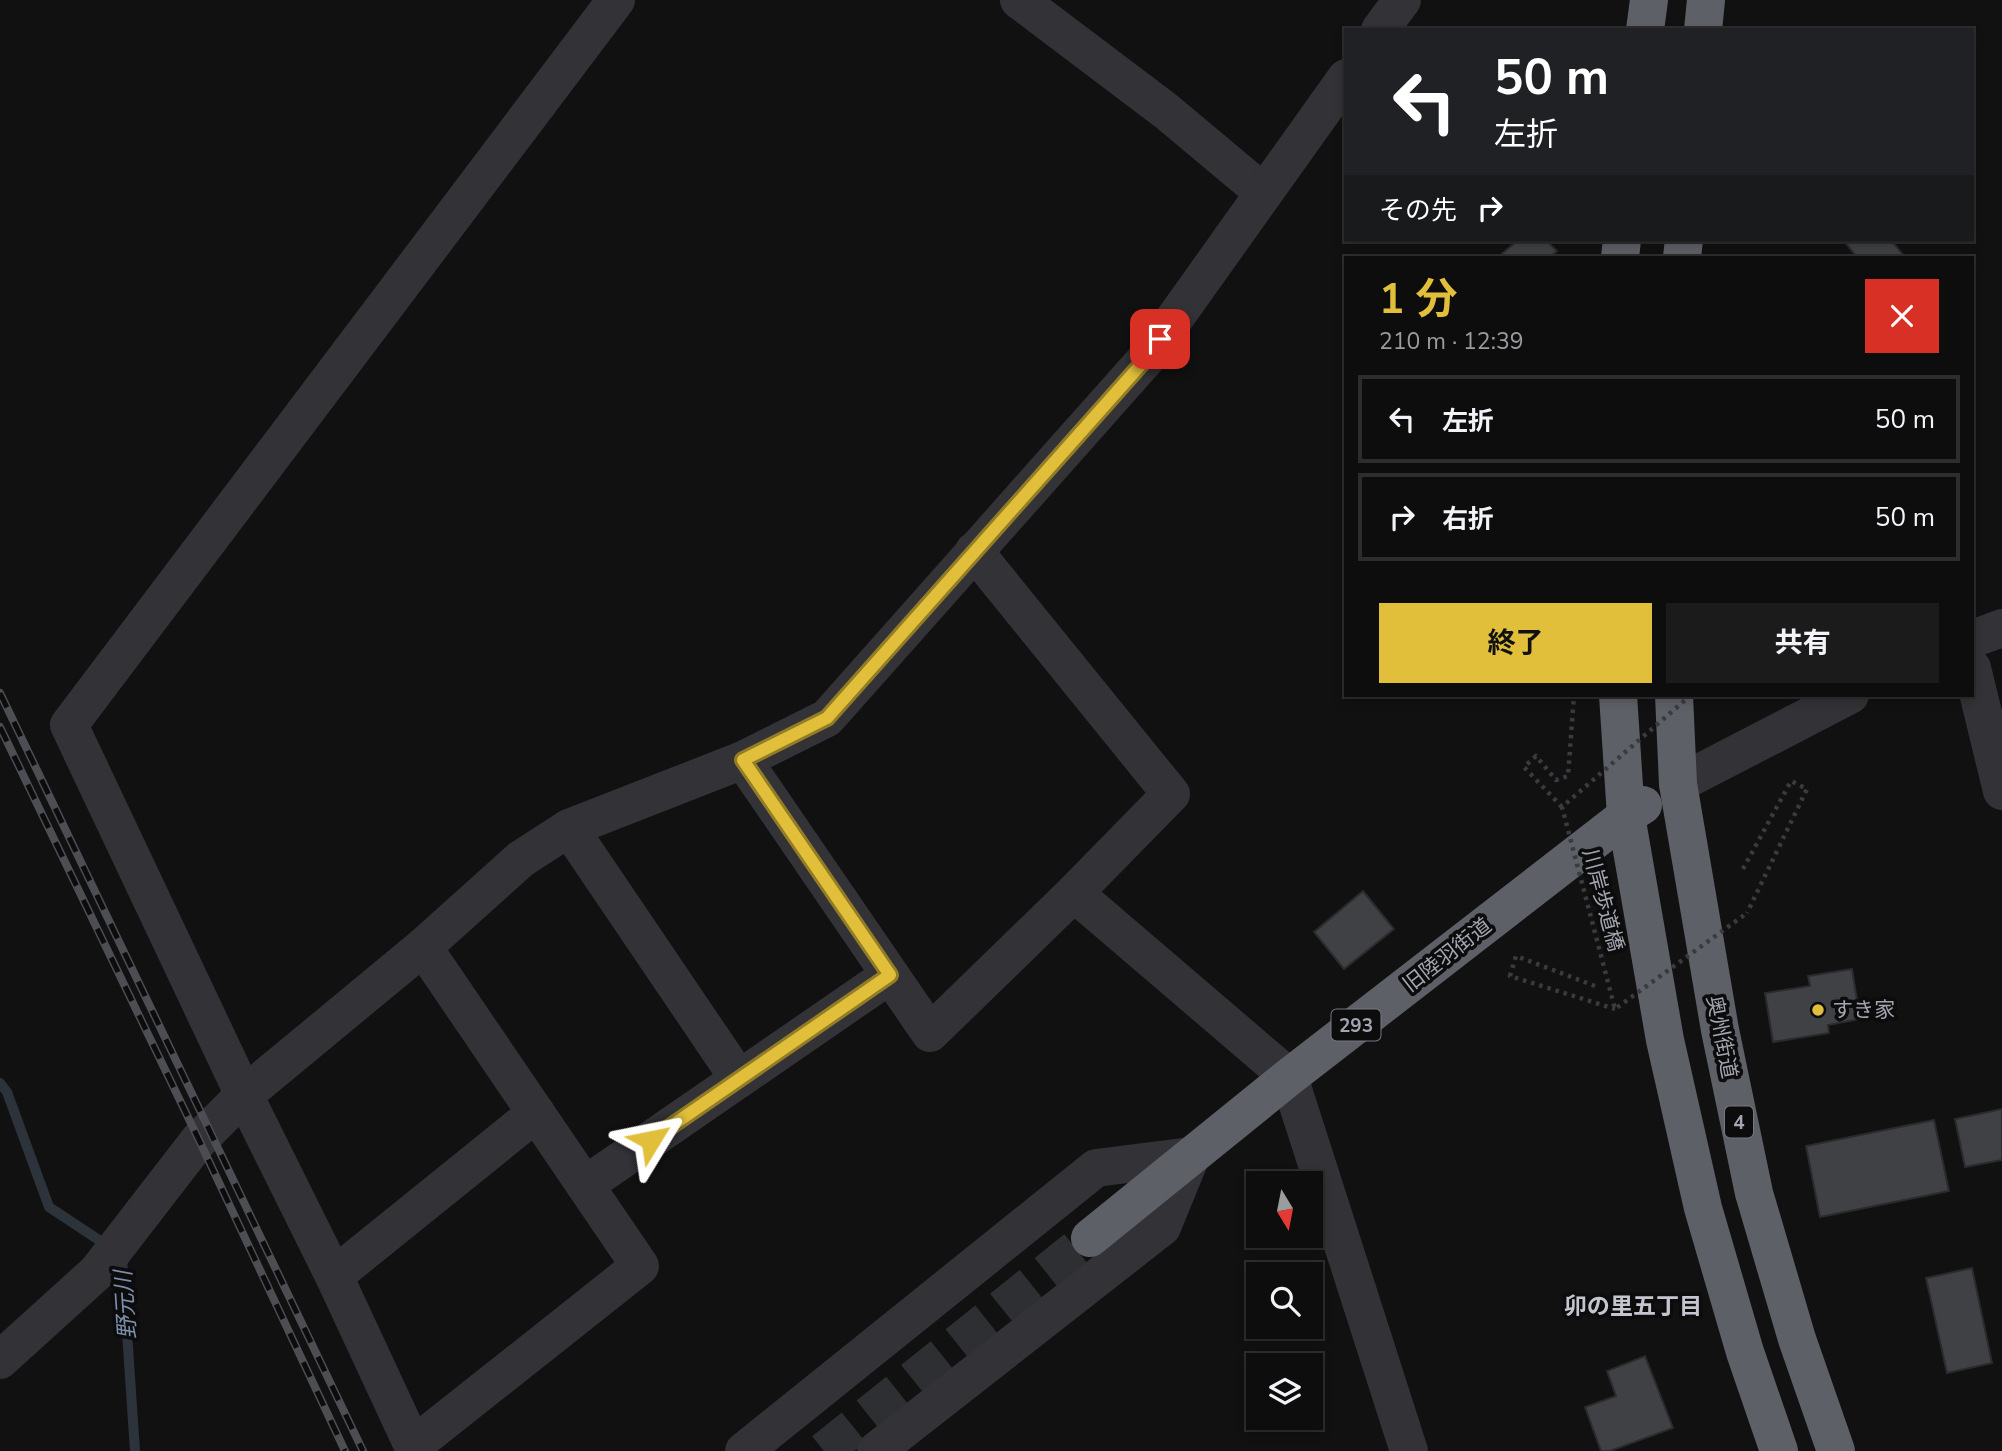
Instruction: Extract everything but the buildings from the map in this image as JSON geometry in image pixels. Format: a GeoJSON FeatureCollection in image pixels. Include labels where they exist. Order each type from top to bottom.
{"type":"FeatureCollection","features":[{"type":"Feature","properties":{"kind":"highway"},"geometry":{"type":"LineString","coordinates":[[1645,28],[1649,0]]}},
{"type":"Feature","properties":{"kind":"highway"},"geometry":{"type":"LineString","coordinates":[[1703,28],[1706,0]]}},
{"type":"Feature","properties":{"kind":"highway"},"geometry":{"type":"LineString","coordinates":[[1618,697],[1626,816],[1665,1040],[1703,1208],[1745,1352],[1779,1451]]}},
{"type":"Feature","properties":{"kind":"highway","name":"奥州街道"},"geometry":{"type":"LineString","coordinates":[[1674,697],[1678,784],[1720,1031],[1754,1193],[1797,1339],[1836,1451]]}},
{"type":"Feature","properties":{"kind":"highway","name":"旧陸羽街道"},"geometry":{"type":"LineString","coordinates":[[1090,1238],[1289,1077],[1626,816],[1678,784]]}},
{"type":"Feature","properties":{"kind":"street"},"geometry":{"type":"LineString","coordinates":[[423,947],[640,1266],[413,1446],[69,725],[616,0]]}},
{"type":"Feature","properties":{"kind":"street"},"geometry":{"type":"LineString","coordinates":[[1019,0],[1166,111],[1264,192]]}},
{"type":"Feature","properties":{"kind":"street"},"geometry":{"type":"LineString","coordinates":[[1381,28],[1402,0]]}},
{"type":"Feature","properties":{"kind":"street"},"geometry":{"type":"LineString","coordinates":[[0,1360],[97,1272],[199,1140],[244,1094],[423,947],[522,859],[569,828],[743,760],[827,718],[1145,360],[1344,81]]}},
{"type":"Feature","properties":{"kind":"street"},"geometry":{"type":"LineString","coordinates":[[743,760],[930,1033],[1171,794],[974,551]]}},
{"type":"Feature","properties":{"kind":"street"},"geometry":{"type":"LineString","coordinates":[[1974,638],[2002,628]]}},
{"type":"Feature","properties":{"kind":"street"},"geometry":{"type":"LineString","coordinates":[[1974,676],[2002,791]]}},
{"type":"Feature","properties":{"kind":"street"},"geometry":{"type":"LineString","coordinates":[[1678,784],[1846,697]]}},
{"type":"Feature","properties":{"kind":"street"},"geometry":{"type":"LineString","coordinates":[[569,828],[739,1079]]}},
{"type":"Feature","properties":{"kind":"street"},"geometry":{"type":"LineString","coordinates":[[1074,893],[1289,1077],[1409,1451]]}},
{"type":"Feature","properties":{"kind":"street"},"geometry":{"type":"LineString","coordinates":[[585,1185],[890,975]]}},
{"type":"Feature","properties":{"kind":"street"},"geometry":{"type":"LineString","coordinates":[[334,1276],[536,1113]]}},
{"type":"Feature","properties":{"kind":"street"},"geometry":{"type":"LineString","coordinates":[[744,1451],[1096,1168],[1191,1156],[1162,1227],[876,1451]]}},
{"type":"Feature","properties":{"kind":"path"},"geometry":{"type":"LineString","coordinates":[[1574,697],[1568,776],[1556,780],[1536,756],[1524,767],[1562,807],[1689,697]]}},
{"type":"Feature","properties":{"kind":"path"},"geometry":{"type":"LineString","coordinates":[[1595,986],[1516,956],[1510,976],[1615,1009],[1747,913],[1807,789],[1791,781],[1743,869]]}},
{"type":"Feature","properties":{"kind":"path","name":"川岸歩道橋"},"geometry":{"type":"LineString","coordinates":[[1562,807],[1615,1009]]}},
{"type":"Feature","properties":{"kind":"waterway","name":"野元川"},"geometry":{"type":"LineString","coordinates":[[0,1083],[7,1092],[49,1207],[108,1246]]}},
{"type":"Feature","properties":{"kind":"waterway","name":"野元川"},"geometry":{"type":"LineString","coordinates":[[122,1258],[135,1451]]}},
{"type":"Feature","properties":{"kind":"tunnel"},"geometry":{"type":"LineString","coordinates":[[824,1451],[1090,1238]]}},
{"type":"Feature","properties":{"kind":"railway"},"geometry":{"type":"LineString","coordinates":[[0,693],[363,1451]]}},
{"type":"Feature","properties":{"kind":"railway"},"geometry":{"type":"LineString","coordinates":[[0,727],[345,1451]]}},
{"type":"Feature","properties":{"kind":"place","name":"すき家"},"geometry":{"type":"Point","coordinates":[1818,1010]}},
{"type":"Feature","properties":{"kind":"district","name":"卯の里五丁目"},"geometry":{"type":"Point","coordinates":[1633,1306]}},
{"type":"Feature","properties":{"kind":"route"},"geometry":{"type":"LineString","coordinates":[[651,1140],[890,975],[743,760],[827,718],[1145,360],[1160,339]]}}]}
